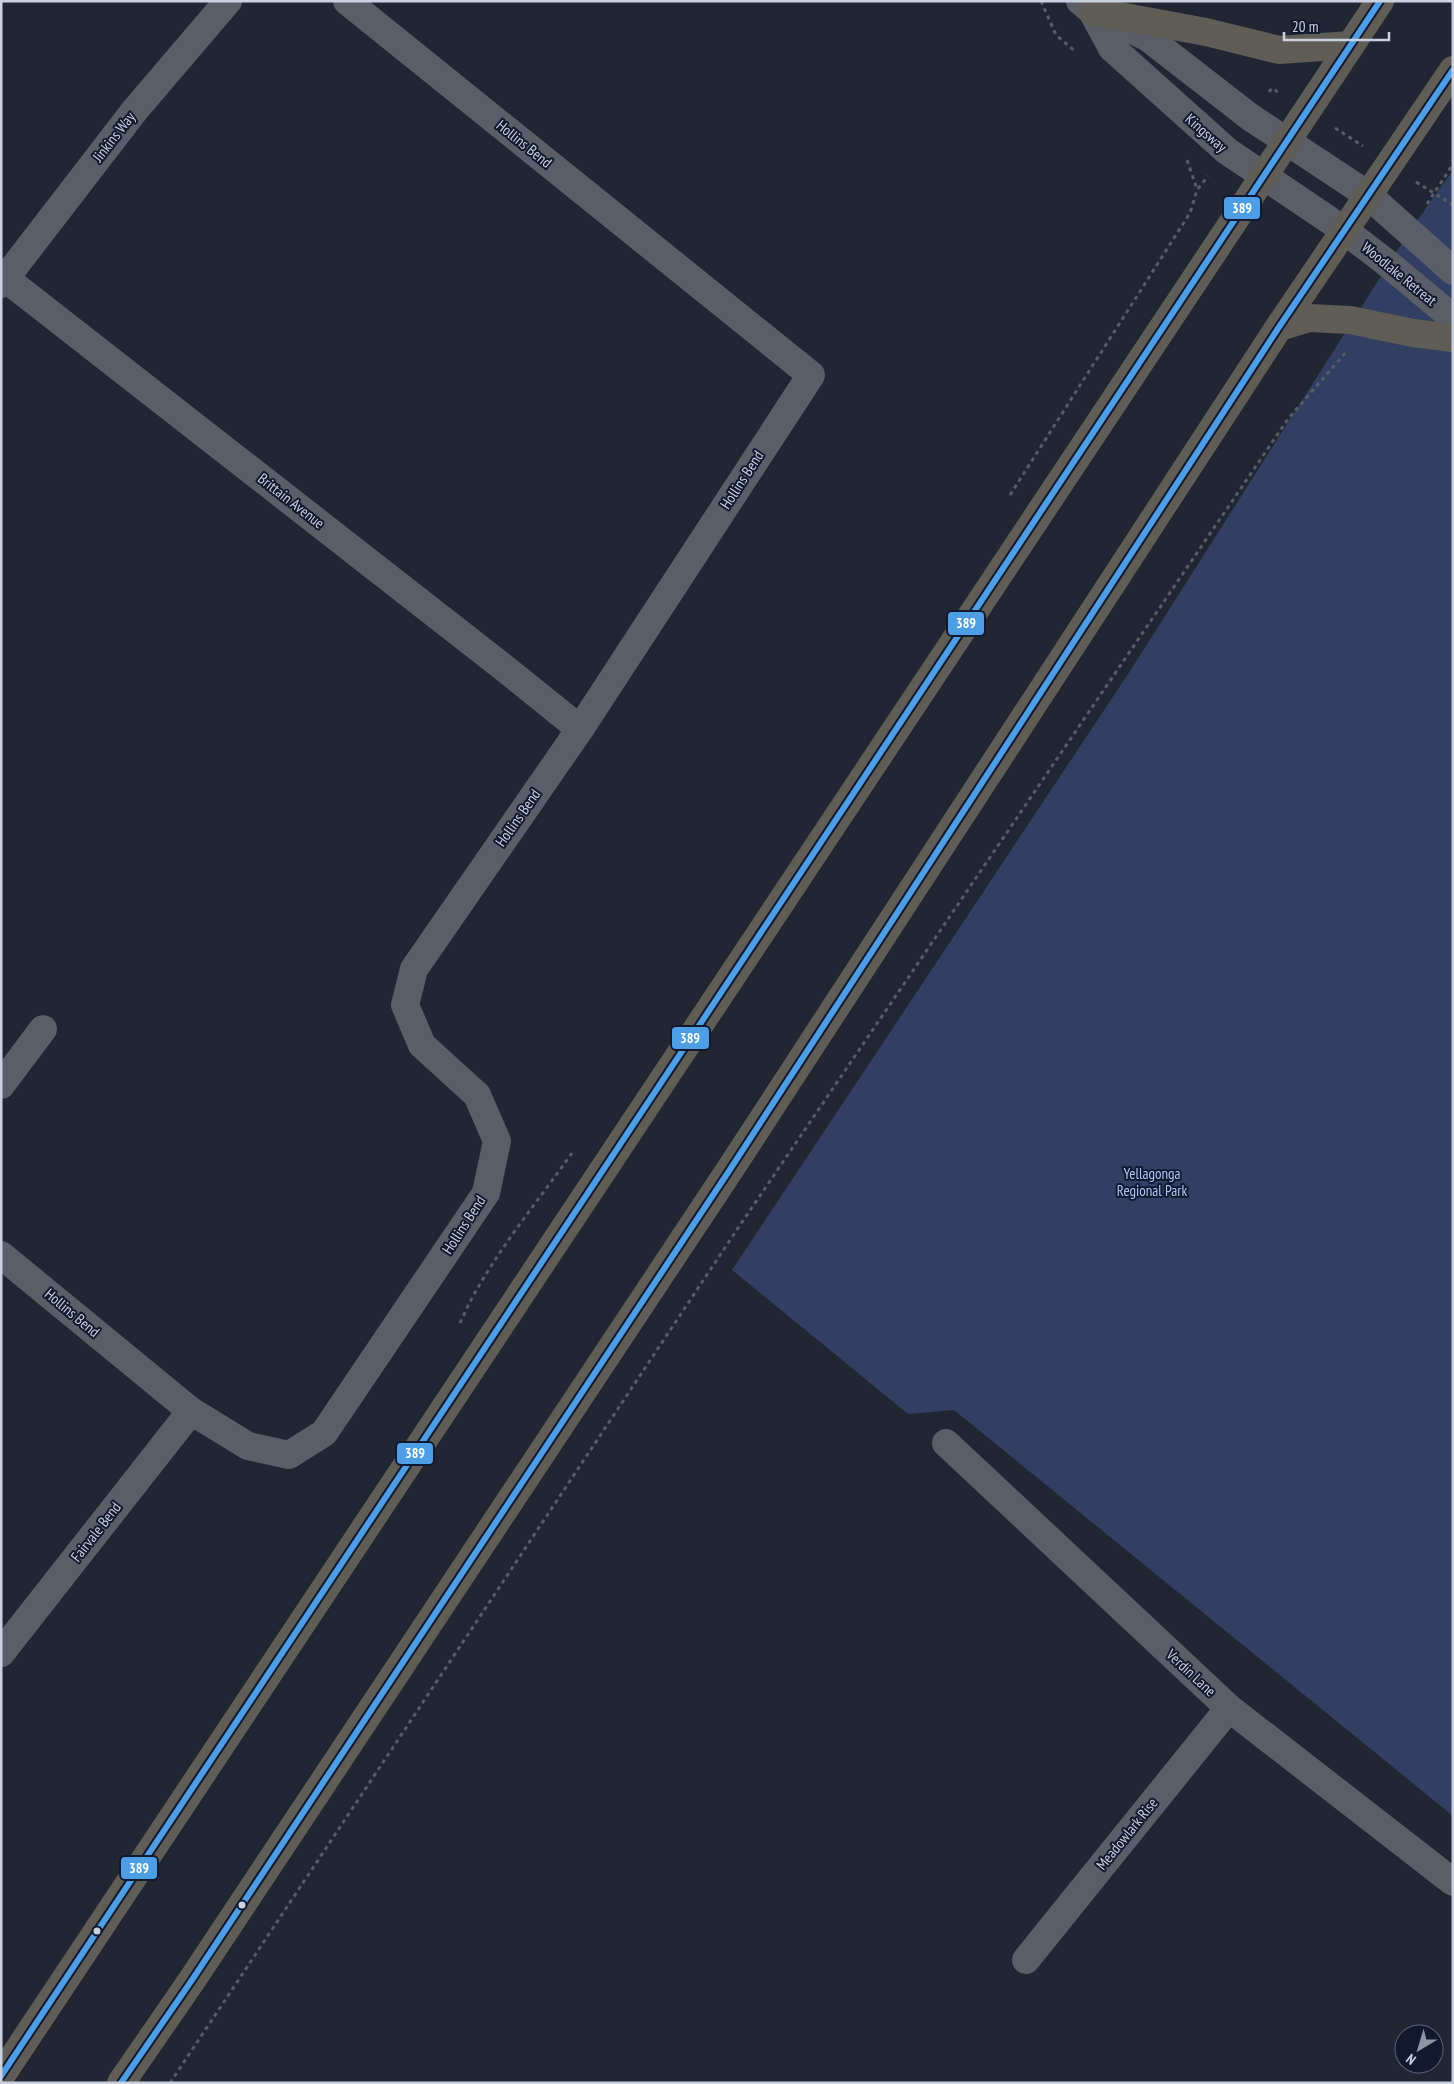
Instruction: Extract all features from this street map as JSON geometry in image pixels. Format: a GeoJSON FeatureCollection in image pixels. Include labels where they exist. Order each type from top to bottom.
{"type":"FeatureCollection","features":[{"type":"Feature","properties":{"kind":"highway"},"geometry":{"type":"LineString","coordinates":[[1,2076],[1265,177],[1380,1]]}},
{"type":"Feature","properties":{"kind":"highway"},"geometry":{"type":"LineString","coordinates":[[1086,6],[1279,50],[1351,45]]}},
{"type":"Feature","properties":{"kind":"highway"},"geometry":{"type":"LineString","coordinates":[[121,2083],[192,1980],[723,1179],[1279,327],[1453,70]]}},
{"type":"Feature","properties":{"kind":"highway"},"geometry":{"type":"LineString","coordinates":[[1279,327],[1310,318],[1350,320],[1413,333],[1453,338]]}},
{"type":"Feature","properties":{"kind":"street","name":"Jinkins Way"},"geometry":{"type":"LineString","coordinates":[[3,279],[135,110],[228,1]]}},
{"type":"Feature","properties":{"kind":"street","name":"Hollins Bend"},"geometry":{"type":"LineString","coordinates":[[1,1255],[191,1411],[248,1446],[289,1455],[324,1433],[486,1193],[497,1141],[477,1095],[422,1045],[406,1005],[414,969],[580,729],[811,374],[346,1]]}},
{"type":"Feature","properties":{"kind":"street"},"geometry":{"type":"LineString","coordinates":[[1086,6],[1147,37],[1236,107],[1368,195],[1453,271]]}},
{"type":"Feature","properties":{"kind":"street","name":"Kingsway"},"geometry":{"type":"LineString","coordinates":[[1086,6],[1112,48],[1227,152],[1344,230]]}},
{"type":"Feature","properties":{"kind":"street","name":"Woodlake Retreat"},"geometry":{"type":"LineString","coordinates":[[1344,230],[1453,318]]}},
{"type":"Feature","properties":{"kind":"street","name":"Brittain Avenue"},"geometry":{"type":"LineString","coordinates":[[3,279],[485,653],[580,729]]}},
{"type":"Feature","properties":{"kind":"street"},"geometry":{"type":"LineString","coordinates":[[1,1085],[43,1029]]}},
{"type":"Feature","properties":{"kind":"street","name":"Fairvale Bend"},"geometry":{"type":"LineString","coordinates":[[1,1653],[191,1411]]}},
{"type":"Feature","properties":{"kind":"street","name":"Verdin Lane"},"geometry":{"type":"LineString","coordinates":[[946,1443],[1229,1708],[1453,1882]]}},
{"type":"Feature","properties":{"kind":"street","name":"Meadowlark Rise"},"geometry":{"type":"LineString","coordinates":[[1026,1960],[1229,1708]]}},
{"type":"Feature","properties":{"kind":"path"},"geometry":{"type":"LineString","coordinates":[[1409,232],[1453,164]]}},
{"type":"Feature","properties":{"kind":"path"},"geometry":{"type":"LineString","coordinates":[[1434,194],[1453,204]]}},
{"type":"Feature","properties":{"kind":"path"},"geometry":{"type":"LineString","coordinates":[[170,2083],[738,1228],[1288,418],[1347,352]]}},
{"type":"Feature","properties":{"kind":"green space","name":"Yellagonga Regional Park"},"geometry":{"type":"Polygon","coordinates":[[[1453,170],[1453,1816],[954,1410],[908,1414],[732,1270],[1130,671],[1409,232],[1453,170]]]}},
{"type":"Feature","properties":{"kind":"transit line","name":"389"},"geometry":{"type":"LineString","coordinates":[[1,2076],[1380,1]]}},
{"type":"Feature","properties":{"kind":"transit line","name":"389"},"geometry":{"type":"LineString","coordinates":[[121,2083],[192,1980],[729,1171],[1279,327],[1453,70]]}}]}
